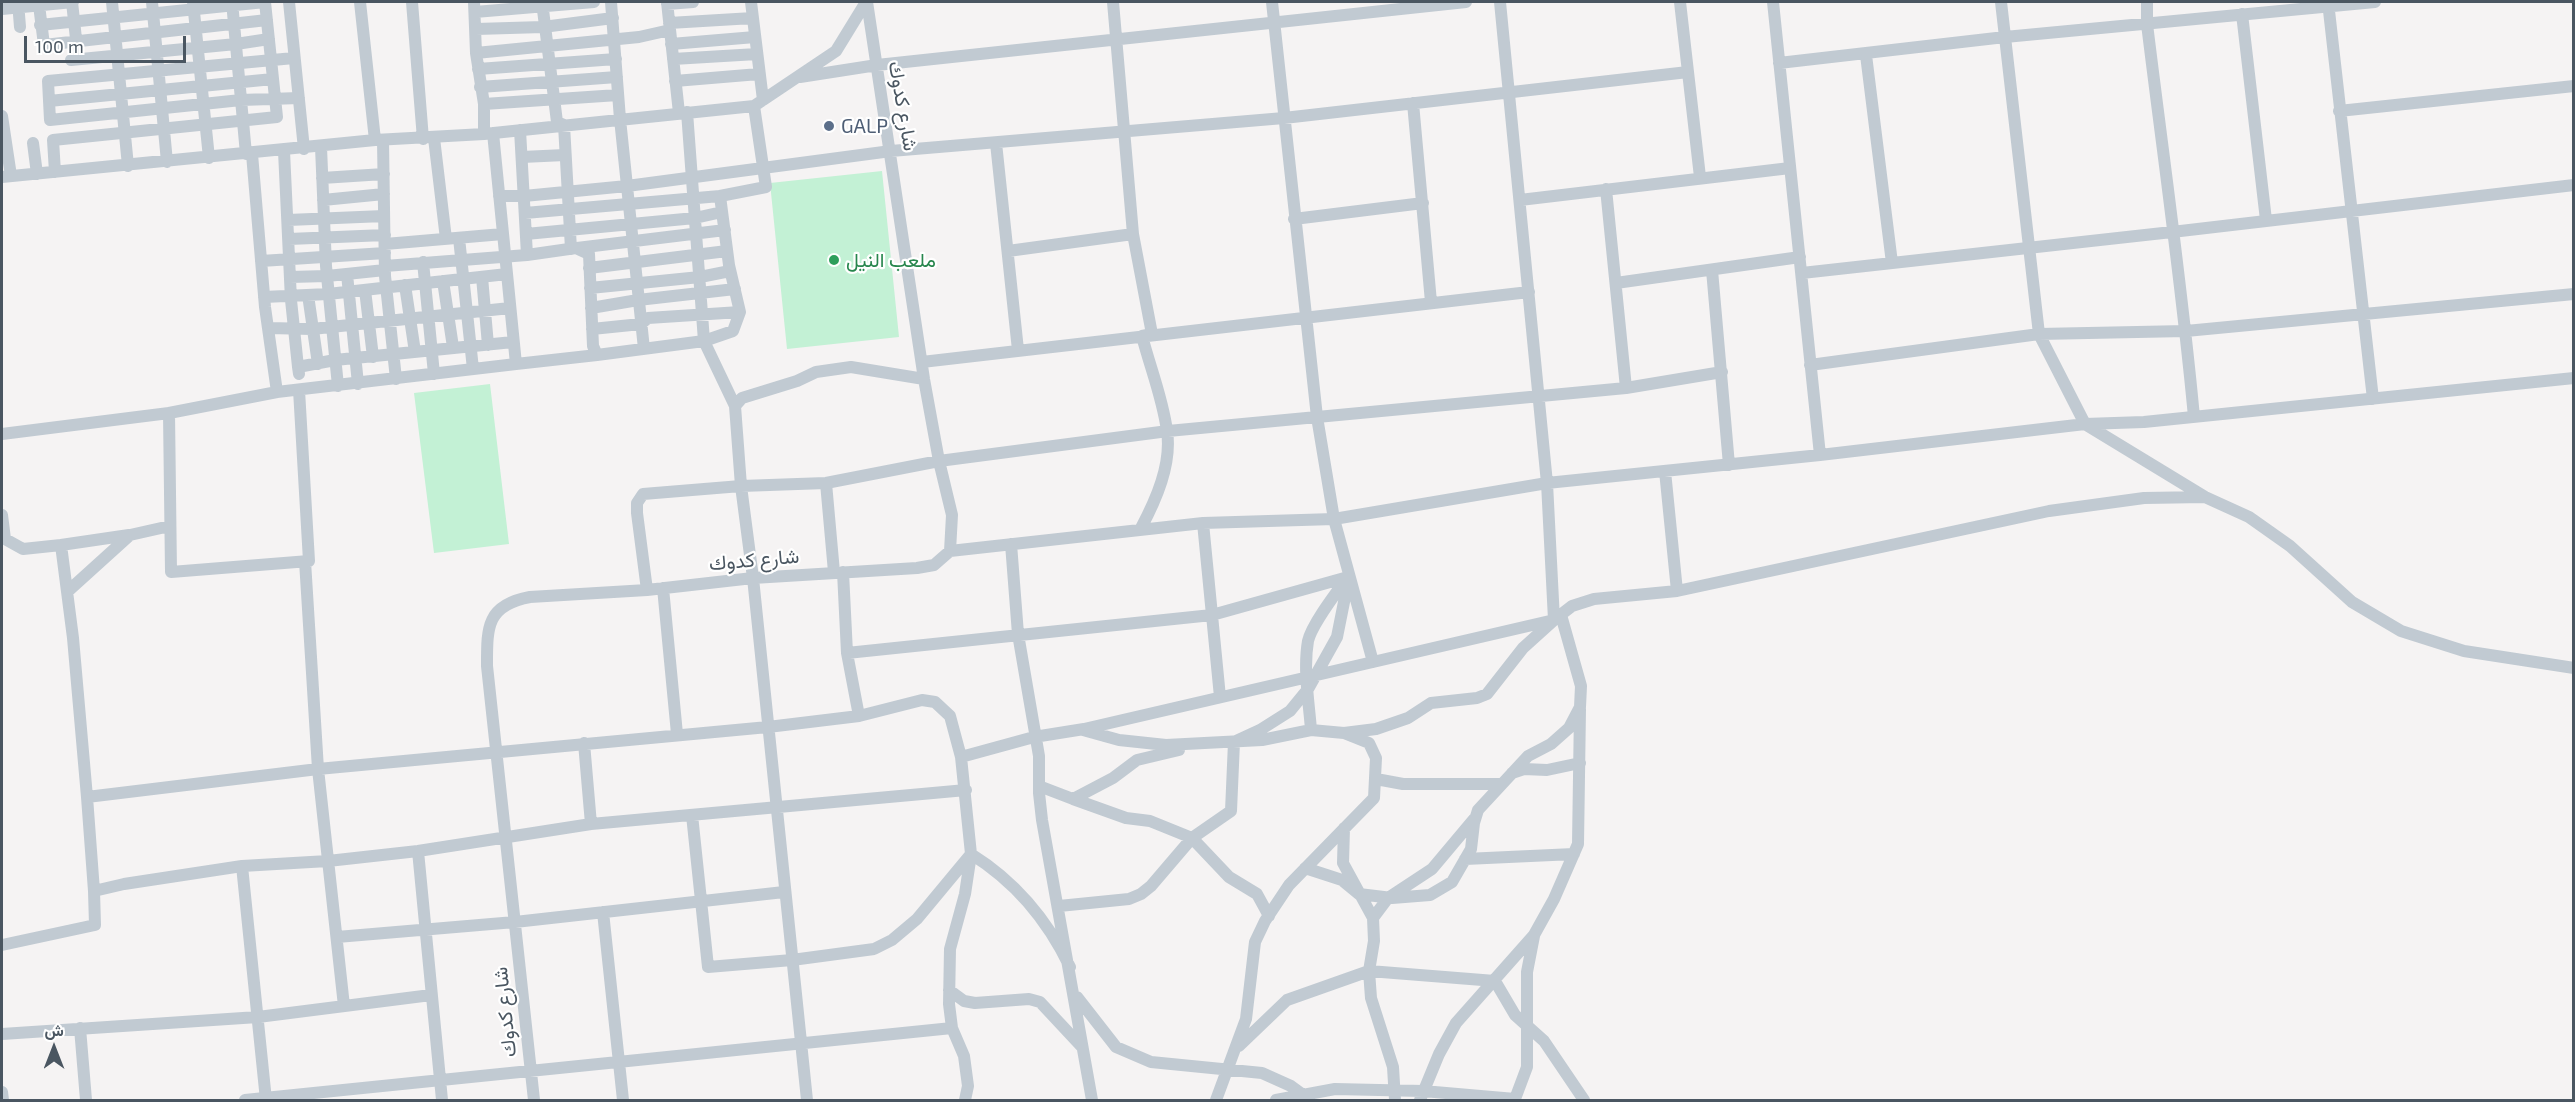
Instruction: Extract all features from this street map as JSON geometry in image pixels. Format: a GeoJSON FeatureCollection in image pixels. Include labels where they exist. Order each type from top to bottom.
{"type":"FeatureCollection","features":[{"type":"Feature","properties":{"kind":"street"},"geometry":{"type":"LineString","coordinates":[[2,9],[19,5],[72,2],[76,41],[75,59],[86,116]]}},
{"type":"Feature","properties":{"kind":"street"},"geometry":{"type":"LineString","coordinates":[[112,2],[128,166]]}},
{"type":"Feature","properties":{"kind":"street"},"geometry":{"type":"LineString","coordinates":[[40,25],[113,17],[153,7],[265,2],[277,117],[52,140],[55,172]]}},
{"type":"Feature","properties":{"kind":"street"},"geometry":{"type":"LineString","coordinates":[[289,2],[304,149]]}},
{"type":"Feature","properties":{"kind":"street"},"geometry":{"type":"LineString","coordinates":[[360,2],[384,174],[386,287],[396,379]]}},
{"type":"Feature","properties":{"kind":"street"},"geometry":{"type":"LineString","coordinates":[[412,2],[429,138],[446,239]]}},
{"type":"Feature","properties":{"kind":"street"},"geometry":{"type":"LineString","coordinates":[[516,364],[499,196],[480,87],[475,7],[594,2]]}},
{"type":"Feature","properties":{"kind":"street"},"geometry":{"type":"LineString","coordinates":[[611,2],[620,119],[644,349]]}},
{"type":"Feature","properties":{"kind":"street"},"geometry":{"type":"LineString","coordinates":[[693,2],[667,3],[669,27],[675,81],[683,113],[692,178],[705,341],[735,406],[741,486],[753,578],[807,1101]]}},
{"type":"Feature","properties":{"kind":"street"},"geometry":{"type":"LineString","coordinates":[[525,213],[720,196],[766,187],[758,103],[759,74],[751,2]]}},
{"type":"Feature","properties":{"kind":"street"},"geometry":{"type":"LineString","coordinates":[[2,116],[6,177],[683,113],[758,103],[836,51],[867,2]]}},
{"type":"Feature","properties":{"kind":"street","name":"شارع كدوك"},"geometry":{"type":"LineString","coordinates":[[534,1101],[488,666],[490,623],[496,611],[517,600],[530,597],[647,590],[753,578],[917,568],[933,565],[950,551],[952,515],[939,461],[924,379],[867,2]]}},
{"type":"Feature","properties":{"kind":"street"},"geometry":{"type":"LineString","coordinates":[[1113,2],[1133,234],[1152,334],[1142,336]]}},
{"type":"Feature","properties":{"kind":"street"},"geometry":{"type":"LineString","coordinates":[[1272,2],[1317,417],[1334,519],[1373,662]]}},
{"type":"Feature","properties":{"kind":"street"},"geometry":{"type":"LineString","coordinates":[[796,78],[876,66],[1466,2]]}},
{"type":"Feature","properties":{"kind":"street"},"geometry":{"type":"LineString","coordinates":[[1421,1096],[1439,1054],[1456,1023],[1534,935],[1554,899],[1578,844],[1581,686],[1558,617],[1500,2]]}},
{"type":"Feature","properties":{"kind":"street"},"geometry":{"type":"LineString","coordinates":[[1680,2],[1700,177]]}},
{"type":"Feature","properties":{"kind":"street"},"geometry":{"type":"LineString","coordinates":[[1773,2],[1820,455]]}},
{"type":"Feature","properties":{"kind":"street"},"geometry":{"type":"LineString","coordinates":[[2001,2],[2039,334],[2085,424],[2205,497],[2249,517],[2290,546],[2352,602],[2401,631],[2464,651],[2574,668]]}},
{"type":"Feature","properties":{"kind":"street"},"geometry":{"type":"LineString","coordinates":[[2147,2],[2147,24],[2186,331],[2194,417]]}},
{"type":"Feature","properties":{"kind":"street"},"geometry":{"type":"LineString","coordinates":[[1779,63],[1866,55],[2005,37],[2328,4],[2375,2]]}},
{"type":"Feature","properties":{"kind":"street"},"geometry":{"type":"LineString","coordinates":[[232,4],[243,121],[249,154],[264,297],[277,392]]}},
{"type":"Feature","properties":{"kind":"street"},"geometry":{"type":"LineString","coordinates":[[542,4],[557,122],[564,125]]}},
{"type":"Feature","properties":{"kind":"street"},"geometry":{"type":"LineString","coordinates":[[2328,4],[2373,399]]}},
{"type":"Feature","properties":{"kind":"street"},"geometry":{"type":"LineString","coordinates":[[19,5],[21,27]]}},
{"type":"Feature","properties":{"kind":"street"},"geometry":{"type":"LineString","coordinates":[[39,5],[44,45],[267,20]]}},
{"type":"Feature","properties":{"kind":"street"},"geometry":{"type":"LineString","coordinates":[[194,5],[209,158]]}},
{"type":"Feature","properties":{"kind":"street"},"geometry":{"type":"LineString","coordinates":[[153,7],[167,162]]}},
{"type":"Feature","properties":{"kind":"street"},"geometry":{"type":"LineString","coordinates":[[2242,14],[2266,220]]}},
{"type":"Feature","properties":{"kind":"street"},"geometry":{"type":"LineString","coordinates":[[476,29],[545,26],[613,18]]}},
{"type":"Feature","properties":{"kind":"street"},"geometry":{"type":"LineString","coordinates":[[477,53],[615,39],[669,27],[753,18]]}},
{"type":"Feature","properties":{"kind":"street"},"geometry":{"type":"LineString","coordinates":[[671,44],[755,37]]}},
{"type":"Feature","properties":{"kind":"street"},"geometry":{"type":"LineString","coordinates":[[75,59],[269,39]]}},
{"type":"Feature","properties":{"kind":"street"},"geometry":{"type":"LineString","coordinates":[[673,59],[757,54]]}},
{"type":"Feature","properties":{"kind":"street"},"geometry":{"type":"LineString","coordinates":[[1866,55],[1892,263]]}},
{"type":"Feature","properties":{"kind":"street"},"geometry":{"type":"LineString","coordinates":[[294,58],[48,81],[50,120],[203,103],[298,98]]}},
{"type":"Feature","properties":{"kind":"street"},"geometry":{"type":"LineString","coordinates":[[478,69],[616,59]]}},
{"type":"Feature","properties":{"kind":"street"},"geometry":{"type":"LineString","coordinates":[[499,196],[524,196],[627,186],[891,151],[1284,118],[1688,72]]}},
{"type":"Feature","properties":{"kind":"street"},"geometry":{"type":"LineString","coordinates":[[675,81],[759,74]]}},
{"type":"Feature","properties":{"kind":"street"},"geometry":{"type":"LineString","coordinates":[[480,87],[617,77]]}},
{"type":"Feature","properties":{"kind":"street"},"geometry":{"type":"LineString","coordinates":[[49,100],[273,79]]}},
{"type":"Feature","properties":{"kind":"street"},"geometry":{"type":"LineString","coordinates":[[2339,111],[2574,86]]}},
{"type":"Feature","properties":{"kind":"street"},"geometry":{"type":"LineString","coordinates":[[484,104],[618,95]]}},
{"type":"Feature","properties":{"kind":"street"},"geometry":{"type":"LineString","coordinates":[[1413,103],[1431,302]]}},
{"type":"Feature","properties":{"kind":"street"},"geometry":{"type":"LineString","coordinates":[[564,125],[568,210],[573,249]]}},
{"type":"Feature","properties":{"kind":"street"},"geometry":{"type":"LineString","coordinates":[[520,130],[527,255]]}},
{"type":"Feature","properties":{"kind":"street"},"geometry":{"type":"LineString","coordinates":[[996,142],[1018,350]]}},
{"type":"Feature","properties":{"kind":"street"},"geometry":{"type":"LineString","coordinates":[[33,143],[36,174]]}},
{"type":"Feature","properties":{"kind":"street"},"geometry":{"type":"LineString","coordinates":[[321,147],[325,257],[338,386]]}},
{"type":"Feature","properties":{"kind":"street"},"geometry":{"type":"LineString","coordinates":[[284,151],[294,347],[298,371],[335,360],[513,342]]}},
{"type":"Feature","properties":{"kind":"street"},"geometry":{"type":"LineString","coordinates":[[522,157],[565,155]]}},
{"type":"Feature","properties":{"kind":"street"},"geometry":{"type":"LineString","coordinates":[[1520,200],[1790,168]]}},
{"type":"Feature","properties":{"kind":"street"},"geometry":{"type":"LineString","coordinates":[[322,178],[384,174]]}},
{"type":"Feature","properties":{"kind":"street"},"geometry":{"type":"LineString","coordinates":[[1802,273],[2574,185]]}},
{"type":"Feature","properties":{"kind":"street"},"geometry":{"type":"LineString","coordinates":[[1606,189],[1626,387]]}},
{"type":"Feature","properties":{"kind":"street"},"geometry":{"type":"LineString","coordinates":[[323,200],[384,194]]}},
{"type":"Feature","properties":{"kind":"street"},"geometry":{"type":"LineString","coordinates":[[2,434],[169,413],[277,392],[705,341],[733,331],[740,312],[730,271],[720,196]]}},
{"type":"Feature","properties":{"kind":"street"},"geometry":{"type":"LineString","coordinates":[[1294,219],[1423,203]]}},
{"type":"Feature","properties":{"kind":"street"},"geometry":{"type":"LineString","coordinates":[[526,234],[695,218],[722,212]]}},
{"type":"Feature","properties":{"kind":"street"},"geometry":{"type":"LineString","coordinates":[[288,220],[384,216]]}},
{"type":"Feature","properties":{"kind":"street"},"geometry":{"type":"LineString","coordinates":[[289,239],[324,238],[423,262],[527,255],[724,230]]}},
{"type":"Feature","properties":{"kind":"street"},"geometry":{"type":"LineString","coordinates":[[261,261],[385,254],[446,239],[503,234]]}},
{"type":"Feature","properties":{"kind":"street"},"geometry":{"type":"LineString","coordinates":[[1008,251],[1133,234]]}},
{"type":"Feature","properties":{"kind":"street"},"geometry":{"type":"LineString","coordinates":[[459,238],[473,369]]}},
{"type":"Feature","properties":{"kind":"street"},"geometry":{"type":"LineString","coordinates":[[573,249],[589,254],[593,346],[597,355]]}},
{"type":"Feature","properties":{"kind":"street"},"geometry":{"type":"LineString","coordinates":[[589,268],[727,251]]}},
{"type":"Feature","properties":{"kind":"street"},"geometry":{"type":"LineString","coordinates":[[290,277],[347,273],[385,254]]}},
{"type":"Feature","properties":{"kind":"street"},"geometry":{"type":"LineString","coordinates":[[1616,283],[1800,257]]}},
{"type":"Feature","properties":{"kind":"street"},"geometry":{"type":"LineString","coordinates":[[423,262],[434,374]]}},
{"type":"Feature","properties":{"kind":"street"},"geometry":{"type":"LineString","coordinates":[[1712,270],[1729,465]]}},
{"type":"Feature","properties":{"kind":"street"},"geometry":{"type":"LineString","coordinates":[[590,288],[700,277],[730,271]]}},
{"type":"Feature","properties":{"kind":"street"},"geometry":{"type":"LineString","coordinates":[[347,273],[358,384]]}},
{"type":"Feature","properties":{"kind":"street"},"geometry":{"type":"LineString","coordinates":[[264,297],[328,294],[507,274]]}},
{"type":"Feature","properties":{"kind":"street"},"geometry":{"type":"LineString","coordinates":[[482,277],[487,310],[488,345]]}},
{"type":"Feature","properties":{"kind":"street"},"geometry":{"type":"LineString","coordinates":[[443,281],[453,347]]}},
{"type":"Feature","properties":{"kind":"street"},"geometry":{"type":"LineString","coordinates":[[405,285],[415,352]]}},
{"type":"Feature","properties":{"kind":"street"},"geometry":{"type":"LineString","coordinates":[[591,308],[735,289]]}},
{"type":"Feature","properties":{"kind":"street"},"geometry":{"type":"LineString","coordinates":[[364,290],[373,357]]}},
{"type":"Feature","properties":{"kind":"street"},"geometry":{"type":"LineString","coordinates":[[922,362],[1529,292]]}},
{"type":"Feature","properties":{"kind":"street"},"geometry":{"type":"LineString","coordinates":[[1810,365],[2039,334],[2186,331],[2574,294]]}},
{"type":"Feature","properties":{"kind":"street"},"geometry":{"type":"LineString","coordinates":[[308,295],[318,364]]}},
{"type":"Feature","properties":{"kind":"street"},"geometry":{"type":"LineString","coordinates":[[269,328],[312,329],[510,308]]}},
{"type":"Feature","properties":{"kind":"street"},"geometry":{"type":"LineString","coordinates":[[592,329],[641,324],[648,318],[740,312]]}},
{"type":"Feature","properties":{"kind":"street"},"geometry":{"type":"LineString","coordinates":[[1141,528],[1151,508],[1167,462],[1168,432],[1142,336]]}},
{"type":"Feature","properties":{"kind":"street"},"geometry":{"type":"LineString","coordinates":[[271,348],[294,347]]}},
{"type":"Feature","properties":{"kind":"street"},"geometry":{"type":"LineString","coordinates":[[735,406],[742,398],[797,381],[816,372],[851,367],[924,379]]}},
{"type":"Feature","properties":{"kind":"street"},"geometry":{"type":"LineString","coordinates":[[647,590],[637,513],[637,503],[644,494],[741,486],[826,483],[939,461],[1168,432],[1626,387],[1722,372]]}},
{"type":"Feature","properties":{"kind":"street"},"geometry":{"type":"LineString","coordinates":[[950,551],[1141,528],[1203,523],[1334,519],[1547,483],[1729,465],[2085,424],[2144,422],[2574,378]]}},
{"type":"Feature","properties":{"kind":"street"},"geometry":{"type":"LineString","coordinates":[[169,413],[171,572],[309,561],[299,390]]}},
{"type":"Feature","properties":{"kind":"street"},"geometry":{"type":"LineString","coordinates":[[1665,471],[1677,591]]}},
{"type":"Feature","properties":{"kind":"street"},"geometry":{"type":"LineString","coordinates":[[826,483],[847,653],[859,716]]}},
{"type":"Feature","properties":{"kind":"street"},"geometry":{"type":"LineString","coordinates":[[1079,730],[1119,740],[1166,745],[1262,740],[1311,730],[1344,733],[1376,729],[1408,718],[1431,703],[1477,698],[1488,694],[1523,648],[1572,606],[1594,599],[1677,591],[2049,511],[2144,498],[2205,497]]}},
{"type":"Feature","properties":{"kind":"street"},"geometry":{"type":"LineString","coordinates":[[2,515],[5,539],[23,549],[61,546],[170,526]]}},
{"type":"Feature","properties":{"kind":"street"},"geometry":{"type":"LineString","coordinates":[[1203,523],[1220,697]]}},
{"type":"Feature","properties":{"kind":"street"},"geometry":{"type":"LineString","coordinates":[[67,592],[130,535]]}},
{"type":"Feature","properties":{"kind":"street"},"geometry":{"type":"LineString","coordinates":[[1011,544],[1018,634],[1039,756],[1042,820],[1070,967],[1092,1101]]}},
{"type":"Feature","properties":{"kind":"street"},"geometry":{"type":"LineString","coordinates":[[2,945],[94,925],[87,797],[61,546]]}},
{"type":"Feature","properties":{"kind":"street"},"geometry":{"type":"LineString","coordinates":[[305,561],[318,769],[344,1006]]}},
{"type":"Feature","properties":{"kind":"street"},"geometry":{"type":"LineString","coordinates":[[847,653],[1212,615],[1348,577]]}},
{"type":"Feature","properties":{"kind":"street"},"geometry":{"type":"LineString","coordinates":[[1311,730],[1308,640],[1326,606],[1348,577]]}},
{"type":"Feature","properties":{"kind":"street"},"geometry":{"type":"LineString","coordinates":[[1233,742],[1260,730],[1290,711],[1337,637],[1346,599],[1348,577]]}},
{"type":"Feature","properties":{"kind":"street"},"geometry":{"type":"LineString","coordinates":[[663,588],[677,734]]}},
{"type":"Feature","properties":{"kind":"street"},"geometry":{"type":"LineString","coordinates":[[961,757],[1034,736],[1079,730],[1220,697],[1310,680],[1373,662],[1558,617]]}},
{"type":"Feature","properties":{"kind":"street"},"geometry":{"type":"LineString","coordinates":[[87,797],[318,769],[768,727],[859,716],[922,700],[935,702],[950,716],[961,757],[971,854],[950,949],[949,990],[952,1028],[964,1056],[968,1086],[966,1101]]}},
{"type":"Feature","properties":{"kind":"street"},"geometry":{"type":"LineString","coordinates":[[1305,868],[1342,880],[1359,894],[1389,898],[1430,895],[1452,882],[1471,849],[1478,810],[1528,756],[1551,744],[1569,728],[1580,707]]}},
{"type":"Feature","properties":{"kind":"street"},"geometry":{"type":"LineString","coordinates":[[1216,1101],[1246,1019],[1255,942],[1289,885],[1344,828],[1359,816],[1374,798],[1376,758],[1370,743],[1344,733]]}},
{"type":"Feature","properties":{"kind":"street"},"geometry":{"type":"LineString","coordinates":[[1059,906],[1130,899],[1142,894],[1151,886],[1192,838],[1231,810],[1233,742]]}},
{"type":"Feature","properties":{"kind":"street"},"geometry":{"type":"LineString","coordinates":[[1074,799],[1113,778],[1137,760],[1206,743]]}},
{"type":"Feature","properties":{"kind":"street"},"geometry":{"type":"LineString","coordinates":[[584,744],[591,824]]}},
{"type":"Feature","properties":{"kind":"street"},"geometry":{"type":"LineString","coordinates":[[1511,774],[1524,769],[1547,770],[1580,763]]}},
{"type":"Feature","properties":{"kind":"street"},"geometry":{"type":"LineString","coordinates":[[1376,779],[1403,784],[1501,784]]}},
{"type":"Feature","properties":{"kind":"street"},"geometry":{"type":"LineString","coordinates":[[1039,786],[1126,818],[1150,820],[1192,838],[1229,877],[1257,894],[1269,916]]}},
{"type":"Feature","properties":{"kind":"street"},"geometry":{"type":"LineString","coordinates":[[93,891],[242,866],[328,861],[418,851],[591,824],[966,790]]}},
{"type":"Feature","properties":{"kind":"street"},"geometry":{"type":"LineString","coordinates":[[692,815],[708,967],[792,960],[874,949],[891,940],[917,919],[971,854]]}},
{"type":"Feature","properties":{"kind":"street"},"geometry":{"type":"LineString","coordinates":[[1374,918],[1389,898],[1432,869],[1476,816]]}},
{"type":"Feature","properties":{"kind":"street"},"geometry":{"type":"LineString","coordinates":[[1344,828],[1343,862],[1374,918],[1374,942],[1369,971],[1371,998],[1393,1067],[1395,1095]]}},
{"type":"Feature","properties":{"kind":"street"},"geometry":{"type":"LineString","coordinates":[[418,851],[442,1101]]}},
{"type":"Feature","properties":{"kind":"street"},"geometry":{"type":"LineString","coordinates":[[971,854],[999,873],[1030,903],[1054,937],[1070,967]]}},
{"type":"Feature","properties":{"kind":"street"},"geometry":{"type":"LineString","coordinates":[[1465,859],[1574,854]]}},
{"type":"Feature","properties":{"kind":"street"},"geometry":{"type":"LineString","coordinates":[[242,866],[266,1099]]}},
{"type":"Feature","properties":{"kind":"street"},"geometry":{"type":"LineString","coordinates":[[336,937],[515,922],[784,892]]}},
{"type":"Feature","properties":{"kind":"street"},"geometry":{"type":"LineString","coordinates":[[603,912],[623,1101]]}},
{"type":"Feature","properties":{"kind":"street"},"geometry":{"type":"LineString","coordinates":[[1276,1101],[1306,1097],[1335,1089],[1395,1095],[1515,1099],[1527,1067],[1527,972],[1534,935]]}},
{"type":"Feature","properties":{"kind":"street"},"geometry":{"type":"LineString","coordinates":[[1236,1049],[1287,1000],[1369,971],[1495,981]]}},
{"type":"Feature","properties":{"kind":"street"},"geometry":{"type":"LineString","coordinates":[[1495,981],[1515,1016],[1544,1041],[1584,1101]]}},
{"type":"Feature","properties":{"kind":"street"},"geometry":{"type":"LineString","coordinates":[[949,990],[964,1001],[975,1003],[1029,999],[1040,1002],[1083,1048]]}},
{"type":"Feature","properties":{"kind":"street"},"geometry":{"type":"LineString","coordinates":[[1074,993],[1116,1047],[1151,1062],[1262,1073],[1291,1086],[1306,1097]]}},
{"type":"Feature","properties":{"kind":"street"},"geometry":{"type":"LineString","coordinates":[[2,1034],[258,1017],[431,995]]}},
{"type":"Feature","properties":{"kind":"street"},"geometry":{"type":"LineString","coordinates":[[80,1028],[86,1101]]}},
{"type":"Feature","properties":{"kind":"street"},"geometry":{"type":"LineString","coordinates":[[245,1101],[952,1028]]}},
{"type":"Feature","properties":{"kind":"street"},"geometry":{"type":"LineString","coordinates":[[2,1092],[3,1101]]}},
{"type":"Feature","properties":{"kind":"green space","name":"ملعب النيل"},"geometry":{"type":"Polygon","coordinates":[[[882,171],[899,337],[787,349],[770,183],[882,171]]]}},
{"type":"Feature","properties":{"kind":"green space"},"geometry":{"type":"Polygon","coordinates":[[[490,384],[509,544],[434,553],[414,393],[490,384]]]}},
{"type":"Feature","properties":{"kind":"place","name":"GALP"},"geometry":{"type":"Point","coordinates":[829,126]}},
{"type":"Feature","properties":{"kind":"place","name":"ملعب النيل"},"geometry":{"type":"Point","coordinates":[834,260]}}]}
